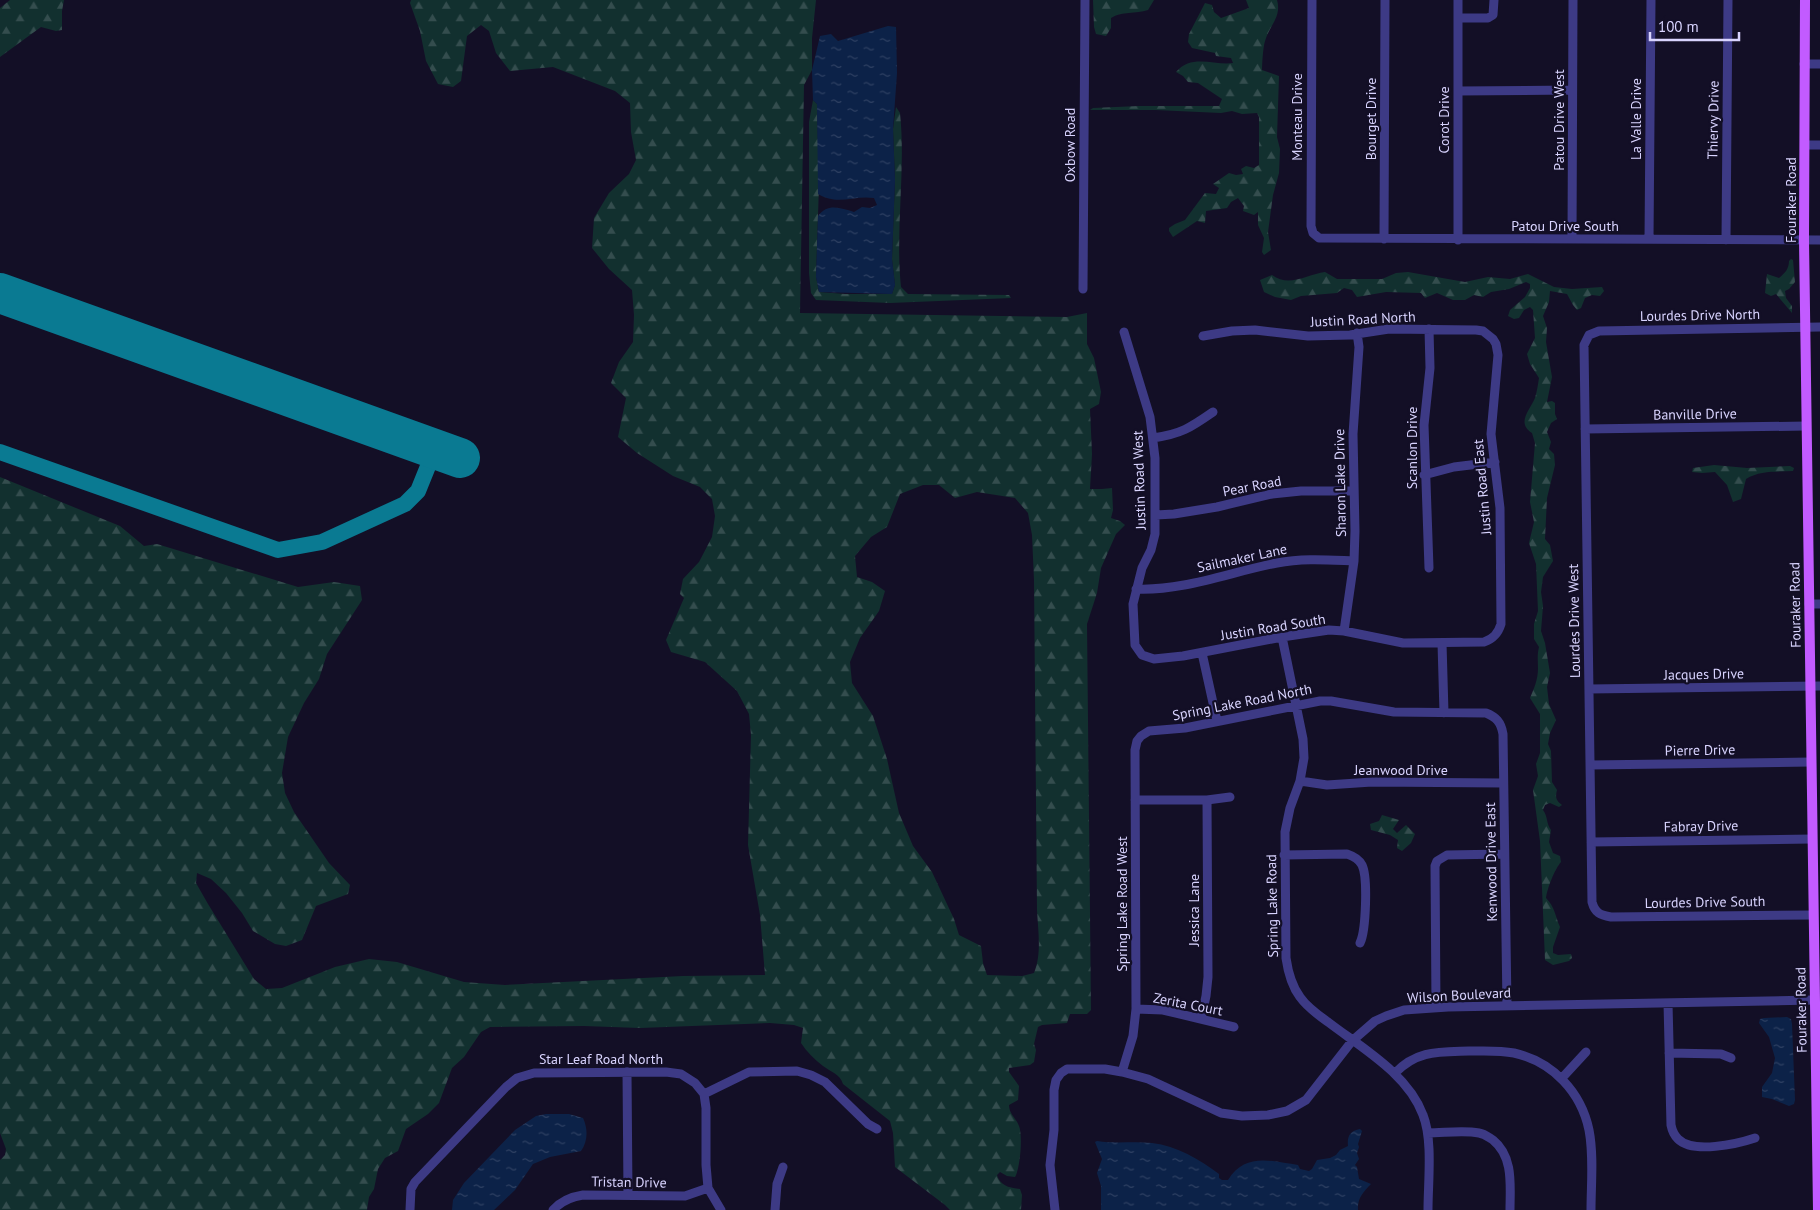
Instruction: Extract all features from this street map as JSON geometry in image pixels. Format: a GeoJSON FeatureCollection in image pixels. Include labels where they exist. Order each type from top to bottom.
{"type":"FeatureCollection","features":[{"type":"Feature","properties":{"kind":"main road","name":"Fouraker Road"},"geometry":{"type":"LineString","coordinates":[[1805,0],[1804,240],[1809,604],[1815,686],[1811,762],[1812,838],[1816,867],[1813,914],[1817,1000],[1818,1210]]}},
{"type":"Feature","properties":{"kind":"street","name":"Oxbow Road"},"geometry":{"type":"LineString","coordinates":[[1083,289],[1086,0]]}},
{"type":"Feature","properties":{"kind":"street","name":"Monteau Drive"},"geometry":{"type":"LineString","coordinates":[[1312,0],[1311,226],[1313,233]]}},
{"type":"Feature","properties":{"kind":"street","name":"Bourget Drive"},"geometry":{"type":"LineString","coordinates":[[1384,239],[1385,0]]}},
{"type":"Feature","properties":{"kind":"street","name":"Corot Drive"},"geometry":{"type":"LineString","coordinates":[[1458,0],[1458,240]]}},
{"type":"Feature","properties":{"kind":"street"},"geometry":{"type":"LineString","coordinates":[[1458,18],[1488,18],[1493,15],[1494,0]]}},
{"type":"Feature","properties":{"kind":"street","name":"Patou Drive West"},"geometry":{"type":"LineString","coordinates":[[1572,240],[1573,0]]}},
{"type":"Feature","properties":{"kind":"street","name":"La Valle Drive"},"geometry":{"type":"LineString","coordinates":[[1649,239],[1651,0]]}},
{"type":"Feature","properties":{"kind":"street","name":"Thiervy Drive"},"geometry":{"type":"LineString","coordinates":[[1726,240],[1728,0]]}},
{"type":"Feature","properties":{"kind":"street"},"geometry":{"type":"LineString","coordinates":[[1804,64],[1820,64]]}},
{"type":"Feature","properties":{"kind":"street"},"geometry":{"type":"LineString","coordinates":[[1458,91],[1572,90]]}},
{"type":"Feature","properties":{"kind":"street"},"geometry":{"type":"LineString","coordinates":[[1805,145],[1820,145]]}},
{"type":"Feature","properties":{"kind":"street","name":"Patou Drive South"},"geometry":{"type":"LineString","coordinates":[[1313,233],[1324,240],[1820,240]]}},
{"type":"Feature","properties":{"kind":"street","name":"Lourdes Drive North"},"geometry":{"type":"LineString","coordinates":[[1595,331],[1820,327]]}},
{"type":"Feature","properties":{"kind":"street","name":"Justin Road North"},"geometry":{"type":"LineString","coordinates":[[1203,336],[1232,331],[1255,330],[1308,336],[1389,329],[1430,329],[1480,330],[1493,339]]}},
{"type":"Feature","properties":{"kind":"street","name":"Scanlon Drive"},"geometry":{"type":"LineString","coordinates":[[1429,568],[1424,475],[1424,425],[1430,368],[1430,329]]}},
{"type":"Feature","properties":{"kind":"street","name":"Lourdes Drive West"},"geometry":{"type":"LineString","coordinates":[[1595,331],[1589,335],[1584,345],[1592,902],[1598,913]]}},
{"type":"Feature","properties":{"kind":"street","name":"Justin Road West"},"geometry":{"type":"LineString","coordinates":[[1124,332],[1150,417],[1153,438],[1155,534],[1136,589],[1133,616],[1135,645],[1142,655]]}},
{"type":"Feature","properties":{"kind":"street","name":"Sharon Lake Drive"},"geometry":{"type":"LineString","coordinates":[[1344,632],[1354,561],[1353,434],[1358,347],[1357,333]]}},
{"type":"Feature","properties":{"kind":"street","name":"Justin Road East"},"geometry":{"type":"LineString","coordinates":[[1493,339],[1498,355],[1491,434],[1500,508],[1501,546],[1501,624],[1496,634]]}},
{"type":"Feature","properties":{"kind":"street"},"geometry":{"type":"LineString","coordinates":[[1153,438],[1175,435],[1213,412]]}},
{"type":"Feature","properties":{"kind":"street","name":"Banville Drive"},"geometry":{"type":"LineString","coordinates":[[1585,429],[1806,426]]}},
{"type":"Feature","properties":{"kind":"street"},"geometry":{"type":"LineString","coordinates":[[1424,475],[1454,467],[1495,462]]}},
{"type":"Feature","properties":{"kind":"street","name":"Pear Road"},"geometry":{"type":"LineString","coordinates":[[1156,515],[1217,507],[1272,494],[1354,491]]}},
{"type":"Feature","properties":{"kind":"street","name":"Sailmaker Lane"},"geometry":{"type":"LineString","coordinates":[[1136,589],[1155,590],[1176,587],[1277,563],[1306,559],[1354,561]]}},
{"type":"Feature","properties":{"kind":"street"},"geometry":{"type":"LineString","coordinates":[[1809,604],[1820,604]]}},
{"type":"Feature","properties":{"kind":"street","name":"Justin Road South"},"geometry":{"type":"LineString","coordinates":[[1142,655],[1154,659],[1315,631],[1344,632],[1387,641],[1442,643],[1484,642],[1496,634]]}},
{"type":"Feature","properties":{"kind":"street","name":"Spring Lake Road"},"geometry":{"type":"LineString","coordinates":[[1282,637],[1303,748],[1303,770],[1286,824],[1284,855],[1286,958],[1288,972],[1295,989],[1307,1006],[1395,1073],[1410,1088],[1423,1114],[1428,1133],[1428,1210]]}},
{"type":"Feature","properties":{"kind":"street"},"geometry":{"type":"LineString","coordinates":[[1442,643],[1444,713]]}},
{"type":"Feature","properties":{"kind":"street"},"geometry":{"type":"LineString","coordinates":[[1202,652],[1217,721]]}},
{"type":"Feature","properties":{"kind":"street","name":"Jacques Drive"},"geometry":{"type":"LineString","coordinates":[[1589,689],[1815,686]]}},
{"type":"Feature","properties":{"kind":"street","name":"Spring Lake Road North"},"geometry":{"type":"LineString","coordinates":[[1141,736],[1156,729],[1185,728],[1320,701],[1331,701],[1394,712],[1486,712],[1496,719]]}},
{"type":"Feature","properties":{"kind":"street","name":"Kenwood Drive East"},"geometry":{"type":"LineString","coordinates":[[1496,719],[1503,734],[1507,1006]]}},
{"type":"Feature","properties":{"kind":"street","name":"Spring Lake Road West"},"geometry":{"type":"LineString","coordinates":[[1122,1072],[1133,1036],[1136,1009],[1135,750],[1141,736]]}},
{"type":"Feature","properties":{"kind":"street","name":"Pierre Drive"},"geometry":{"type":"LineString","coordinates":[[1590,765],[1811,762]]}},
{"type":"Feature","properties":{"kind":"street","name":"Jeanwood Drive"},"geometry":{"type":"LineString","coordinates":[[1300,781],[1326,785],[1372,782],[1503,783]]}},
{"type":"Feature","properties":{"kind":"street"},"geometry":{"type":"LineString","coordinates":[[1135,800],[1207,800],[1230,797]]}},
{"type":"Feature","properties":{"kind":"street","name":"Jessica Lane"},"geometry":{"type":"LineString","coordinates":[[1201,1019],[1208,976],[1207,800]]}},
{"type":"Feature","properties":{"kind":"street","name":"Fabray Drive"},"geometry":{"type":"LineString","coordinates":[[1591,842],[1812,838]]}},
{"type":"Feature","properties":{"kind":"street"},"geometry":{"type":"LineString","coordinates":[[1284,855],[1346,854],[1360,862],[1365,874],[1365,928],[1360,943]]}},
{"type":"Feature","properties":{"kind":"street"},"geometry":{"type":"LineString","coordinates":[[1436,1007],[1435,866],[1440,858],[1447,854],[1504,854]]}},
{"type":"Feature","properties":{"kind":"street","name":"Lourdes Drive South"},"geometry":{"type":"LineString","coordinates":[[1598,913],[1611,917],[1813,914]]}},
{"type":"Feature","properties":{"kind":"street","name":"Wilson Boulevard"},"geometry":{"type":"LineString","coordinates":[[1055,1210],[1050,1165],[1054,1130],[1054,1090],[1056,1080],[1061,1073],[1074,1068],[1105,1069],[1148,1079],[1221,1113],[1242,1116],[1268,1116],[1287,1111],[1306,1100],[1352,1041],[1370,1025],[1386,1016],[1404,1010],[1436,1007],[1817,1000]]}},
{"type":"Feature","properties":{"kind":"street"},"geometry":{"type":"LineString","coordinates":[[1668,1003],[1670,1124],[1679,1140],[1689,1145],[1716,1146],[1738,1144],[1755,1138]]}},
{"type":"Feature","properties":{"kind":"street","name":"Zerita Court"},"geometry":{"type":"LineString","coordinates":[[1136,1009],[1163,1010],[1234,1027]]}},
{"type":"Feature","properties":{"kind":"street"},"geometry":{"type":"LineString","coordinates":[[1395,1073],[1414,1058],[1433,1052],[1496,1051],[1514,1053],[1526,1057],[1540,1063],[1562,1078],[1577,1100],[1589,1130],[1591,1210]]}},
{"type":"Feature","properties":{"kind":"street"},"geometry":{"type":"LineString","coordinates":[[1562,1078],[1586,1052]]}},
{"type":"Feature","properties":{"kind":"street"},"geometry":{"type":"LineString","coordinates":[[1669,1053],[1721,1054],[1731,1058]]}},
{"type":"Feature","properties":{"kind":"street"},"geometry":{"type":"LineString","coordinates":[[721,1210],[708,1188],[704,1094],[750,1072],[797,1071],[825,1082],[868,1124],[877,1129]]}},
{"type":"Feature","properties":{"kind":"street"},"geometry":{"type":"LineString","coordinates":[[627,1072],[628,1195]]}},
{"type":"Feature","properties":{"kind":"street","name":"Star Leaf Road North"},"geometry":{"type":"LineString","coordinates":[[410,1210],[411,1189],[414,1182],[517,1078],[534,1073],[666,1072],[682,1074],[695,1083],[704,1094]]}},
{"type":"Feature","properties":{"kind":"street"},"geometry":{"type":"LineString","coordinates":[[1428,1133],[1478,1133],[1487,1136],[1497,1143],[1508,1162],[1510,1210]]}},
{"type":"Feature","properties":{"kind":"street"},"geometry":{"type":"LineString","coordinates":[[776,1210],[777,1184],[783,1167]]}},
{"type":"Feature","properties":{"kind":"street","name":"Tristan Drive"},"geometry":{"type":"LineString","coordinates":[[552,1210],[570,1197],[576,1196],[685,1196],[708,1188]]}},
{"type":"Feature","properties":{"kind":"green space"},"geometry":{"type":"Polygon","coordinates":[[[10,0],[64,0],[62,30],[56,31],[41,27],[0,57],[0,8],[10,0]]]}},
{"type":"Feature","properties":{"kind":"green space"},"geometry":{"type":"Polygon","coordinates":[[[411,0],[816,0],[812,38],[812,70],[804,85],[800,313],[1067,317],[1087,313],[1087,344],[1094,358],[1101,392],[1099,404],[1090,409],[1092,454],[1090,489],[1112,488],[1113,510],[1111,518],[1125,525],[1116,534],[1101,568],[1097,593],[1087,624],[1091,1010],[1087,1014],[1070,1014],[1067,1023],[1038,1027],[1034,1044],[1036,1050],[1034,1062],[1030,1065],[1009,1068],[1009,1072],[1019,1086],[1018,1100],[1009,1105],[1020,1131],[1020,1160],[1015,1177],[1007,1176],[1000,1172],[997,1175],[1003,1184],[1020,1189],[1022,1195],[1021,1210],[950,1210],[895,1167],[893,1133],[890,1121],[843,1084],[837,1075],[811,1055],[801,1043],[803,1028],[794,1025],[770,1023],[640,1028],[584,1026],[490,1027],[481,1032],[464,1057],[452,1068],[439,1103],[428,1114],[406,1129],[398,1151],[385,1158],[378,1169],[367,1210],[0,1210],[0,1160],[5,1155],[6,1149],[0,1133],[0,477],[120,526],[144,546],[157,544],[298,587],[334,582],[360,586],[362,600],[327,654],[319,679],[304,703],[288,737],[282,773],[285,793],[294,812],[329,863],[350,885],[348,894],[316,906],[302,940],[286,946],[275,944],[253,931],[226,893],[211,879],[197,873],[196,883],[208,904],[254,979],[266,989],[282,988],[335,967],[369,959],[397,962],[464,982],[505,985],[683,976],[765,975],[760,915],[748,845],[751,735],[749,714],[737,691],[705,662],[671,652],[666,640],[684,598],[680,594],[683,579],[699,562],[712,537],[715,516],[712,499],[700,487],[673,476],[637,453],[618,437],[626,398],[611,383],[619,362],[633,342],[634,315],[632,290],[609,269],[592,248],[594,218],[609,193],[629,174],[636,160],[631,132],[630,103],[615,91],[553,67],[510,71],[496,53],[489,31],[481,25],[467,36],[461,81],[453,87],[438,84],[426,61],[420,31],[410,3],[411,0]],[[923,485],[900,494],[887,527],[871,537],[855,556],[857,577],[872,582],[885,591],[879,611],[860,638],[850,662],[852,683],[873,716],[887,759],[899,813],[913,846],[932,872],[954,919],[959,935],[981,946],[987,975],[1022,976],[1034,973],[1039,950],[1032,535],[1028,513],[1015,498],[977,492],[955,498],[939,485],[923,485]]]}},
{"type":"Feature","properties":{"kind":"green space"},"geometry":{"type":"Polygon","coordinates":[[[1093,0],[1154,0],[1148,10],[1120,14],[1111,18],[1111,28],[1106,36],[1096,34],[1093,0]]]}},
{"type":"Feature","properties":{"kind":"green space"},"geometry":{"type":"Polygon","coordinates":[[[1246,0],[1277,0],[1278,6],[1278,11],[1265,41],[1262,64],[1262,70],[1279,76],[1277,137],[1280,149],[1279,173],[1273,195],[1268,232],[1271,250],[1264,255],[1262,252],[1264,238],[1258,225],[1258,212],[1254,215],[1243,211],[1244,206],[1238,198],[1231,202],[1227,208],[1206,211],[1205,223],[1197,221],[1173,237],[1169,231],[1169,228],[1185,220],[1205,193],[1216,194],[1219,188],[1213,184],[1229,173],[1243,174],[1241,169],[1246,166],[1254,168],[1259,165],[1259,117],[1257,113],[1242,114],[1232,111],[1221,113],[1156,110],[1090,110],[1093,108],[1139,106],[1219,106],[1222,99],[1198,83],[1188,82],[1176,72],[1182,66],[1189,63],[1204,61],[1233,63],[1231,58],[1216,56],[1215,53],[1192,48],[1188,42],[1189,34],[1205,3],[1212,5],[1214,12],[1221,18],[1249,8],[1246,0]]]}},
{"type":"Feature","properties":{"kind":"green space"},"geometry":{"type":"Polygon","coordinates":[[[813,100],[817,104],[819,185],[816,277],[819,292],[892,294],[895,285],[892,259],[895,180],[893,129],[896,107],[900,113],[902,135],[899,244],[901,287],[908,294],[1009,295],[1011,298],[890,303],[816,300],[811,293],[809,273],[809,122],[813,100]]]}},
{"type":"Feature","properties":{"kind":"green space"},"geometry":{"type":"Polygon","coordinates":[[[1791,259],[1793,260],[1795,282],[1785,291],[1786,298],[1792,306],[1792,313],[1776,294],[1771,296],[1765,293],[1767,274],[1779,278],[1786,271],[1791,259]]]}},
{"type":"Feature","properties":{"kind":"green space"},"geometry":{"type":"Polygon","coordinates":[[[1325,272],[1337,279],[1382,279],[1396,273],[1408,272],[1465,282],[1488,277],[1510,279],[1528,274],[1554,287],[1572,289],[1602,287],[1604,291],[1600,296],[1592,295],[1585,298],[1581,308],[1577,310],[1567,294],[1550,291],[1549,302],[1543,316],[1547,328],[1546,342],[1552,377],[1547,402],[1552,401],[1555,403],[1557,419],[1551,423],[1547,432],[1551,442],[1549,449],[1554,454],[1555,465],[1547,498],[1545,539],[1550,545],[1553,561],[1543,577],[1541,631],[1550,673],[1547,687],[1549,704],[1556,720],[1550,733],[1548,744],[1551,751],[1552,782],[1557,790],[1556,799],[1562,805],[1559,807],[1550,803],[1545,805],[1543,810],[1551,830],[1549,842],[1553,853],[1560,856],[1561,862],[1556,869],[1546,898],[1553,908],[1560,927],[1553,947],[1553,953],[1558,955],[1571,954],[1572,958],[1569,961],[1553,965],[1545,960],[1540,841],[1533,790],[1538,776],[1536,764],[1540,753],[1540,714],[1530,698],[1537,676],[1539,647],[1534,639],[1534,624],[1538,611],[1536,564],[1529,543],[1534,522],[1530,502],[1535,443],[1532,433],[1525,425],[1525,421],[1535,398],[1539,378],[1530,364],[1527,354],[1535,338],[1533,310],[1530,307],[1524,310],[1519,318],[1514,319],[1508,316],[1510,310],[1525,297],[1530,284],[1526,282],[1509,289],[1491,292],[1483,297],[1474,295],[1465,300],[1453,300],[1437,293],[1425,298],[1421,293],[1386,292],[1357,297],[1352,290],[1344,288],[1337,293],[1301,296],[1291,300],[1275,297],[1264,292],[1260,280],[1272,275],[1278,279],[1292,280],[1325,272]]]}},
{"type":"Feature","properties":{"kind":"green space"},"geometry":{"type":"Polygon","coordinates":[[[1714,465],[1747,468],[1790,466],[1794,468],[1793,471],[1763,473],[1751,476],[1746,479],[1741,499],[1733,502],[1727,485],[1715,472],[1692,472],[1693,468],[1714,465]]]}},
{"type":"Feature","properties":{"kind":"green space"},"geometry":{"type":"Polygon","coordinates":[[[1382,815],[1399,820],[1393,829],[1397,833],[1406,825],[1415,834],[1411,843],[1402,851],[1397,848],[1398,840],[1390,835],[1371,830],[1370,824],[1379,821],[1382,815]]]}},
{"type":"Feature","properties":{"kind":"water"},"geometry":{"type":"Polygon","coordinates":[[[888,26],[896,27],[897,73],[893,129],[895,180],[892,259],[895,285],[892,294],[819,292],[816,277],[818,216],[830,208],[854,212],[862,207],[870,208],[877,205],[874,198],[839,200],[818,194],[817,104],[813,100],[812,70],[820,36],[831,34],[838,41],[888,26]]]}},
{"type":"Feature","properties":{"kind":"water"},"geometry":{"type":"Polygon","coordinates":[[[1787,1017],[1791,1019],[1792,1024],[1795,1100],[1794,1104],[1789,1106],[1762,1097],[1762,1087],[1772,1073],[1775,1058],[1769,1037],[1759,1023],[1760,1019],[1764,1018],[1787,1017]]]}},
{"type":"Feature","properties":{"kind":"water"},"geometry":{"type":"Polygon","coordinates":[[[569,1114],[583,1118],[586,1126],[586,1135],[581,1151],[550,1157],[533,1164],[515,1190],[494,1210],[452,1210],[453,1200],[464,1183],[515,1130],[536,1116],[569,1114]]]}},
{"type":"Feature","properties":{"kind":"water"},"geometry":{"type":"Polygon","coordinates":[[[1360,1129],[1362,1131],[1357,1153],[1359,1159],[1355,1165],[1359,1179],[1371,1184],[1358,1202],[1358,1210],[1101,1210],[1101,1186],[1097,1173],[1102,1159],[1095,1142],[1097,1141],[1152,1143],[1170,1147],[1204,1163],[1219,1174],[1219,1178],[1222,1180],[1228,1180],[1242,1165],[1259,1160],[1298,1165],[1300,1169],[1309,1171],[1317,1160],[1330,1158],[1348,1146],[1350,1134],[1360,1129]]]}},
{"type":"Feature","properties":{"kind":"taxiway"},"geometry":{"type":"LineString","coordinates":[[0,452],[278,550],[322,542],[405,504],[418,491],[435,449]]}},
{"type":"Feature","properties":{"kind":"runway"},"geometry":{"type":"LineString","coordinates":[[0,293],[460,458]]}}]}
